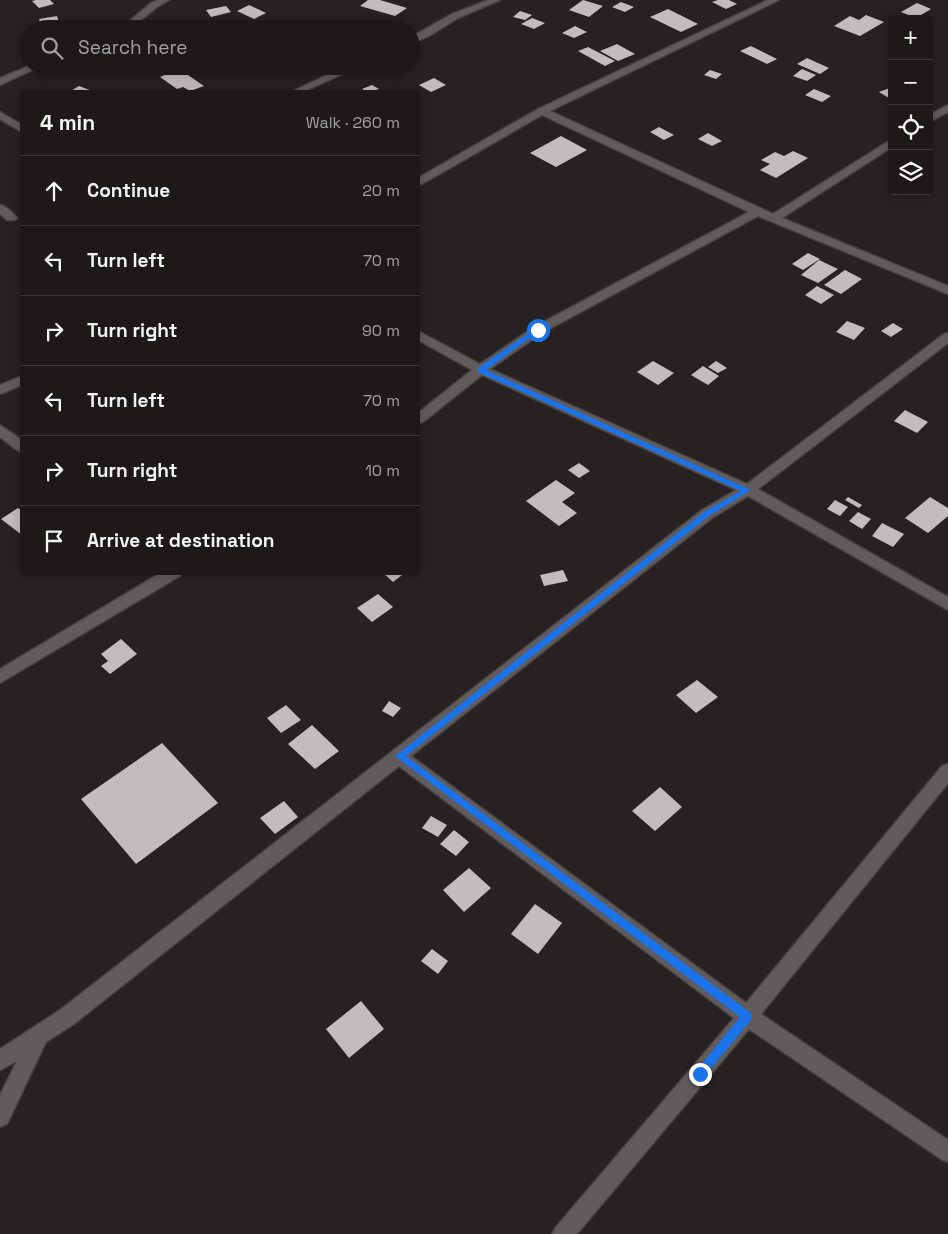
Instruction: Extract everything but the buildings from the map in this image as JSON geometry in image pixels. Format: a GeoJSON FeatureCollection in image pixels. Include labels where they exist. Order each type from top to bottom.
{"type":"FeatureCollection","features":[{"type":"Feature","properties":{"kind":"street"},"geometry":{"type":"LineString","coordinates":[[135,20],[154,5],[165,0]]}},
{"type":"Feature","properties":{"kind":"street"},"geometry":{"type":"LineString","coordinates":[[420,37],[455,16],[496,0]]}},
{"type":"Feature","properties":{"kind":"street"},"geometry":{"type":"LineString","coordinates":[[420,181],[542,111],[775,0]]}},
{"type":"Feature","properties":{"kind":"street"},"geometry":{"type":"LineString","coordinates":[[0,82],[20,73]]}},
{"type":"Feature","properties":{"kind":"street"},"geometry":{"type":"LineString","coordinates":[[301,90],[335,75]]}},
{"type":"Feature","properties":{"kind":"street"},"geometry":{"type":"LineString","coordinates":[[933,117],[948,108]]}},
{"type":"Feature","properties":{"kind":"street"},"geometry":{"type":"LineString","coordinates":[[542,111],[756,212],[948,290]]}},
{"type":"Feature","properties":{"kind":"street"},"geometry":{"type":"LineString","coordinates":[[0,115],[20,128]]}},
{"type":"Feature","properties":{"kind":"street"},"geometry":{"type":"LineString","coordinates":[[773,219],[888,145]]}},
{"type":"Feature","properties":{"kind":"street"},"geometry":{"type":"LineString","coordinates":[[0,208],[11,218]]}},
{"type":"Feature","properties":{"kind":"street"},"geometry":{"type":"LineString","coordinates":[[420,417],[481,370],[538,330],[756,212]]}},
{"type":"Feature","properties":{"kind":"street"},"geometry":{"type":"LineString","coordinates":[[420,336],[481,370],[748,490],[948,604]]}},
{"type":"Feature","properties":{"kind":"street"},"geometry":{"type":"LineString","coordinates":[[0,1060],[67,1017],[707,514],[748,490],[948,337]]}},
{"type":"Feature","properties":{"kind":"street"},"geometry":{"type":"LineString","coordinates":[[0,390],[20,381]]}},
{"type":"Feature","properties":{"kind":"street"},"geometry":{"type":"LineString","coordinates":[[0,430],[20,445]]}},
{"type":"Feature","properties":{"kind":"street"},"geometry":{"type":"LineString","coordinates":[[0,676],[164,575]]}},
{"type":"Feature","properties":{"kind":"street"},"geometry":{"type":"LineString","coordinates":[[399,756],[747,1016],[948,1152]]}},
{"type":"Feature","properties":{"kind":"street"},"geometry":{"type":"LineString","coordinates":[[563,1234],[747,1016],[948,771]]}},
{"type":"Feature","properties":{"kind":"street"},"geometry":{"type":"LineString","coordinates":[[0,1117],[40,1034]]}},
{"type":"Feature","properties":{"kind":"route"},"geometry":{"type":"LineString","coordinates":[[538,330],[481,370],[748,490],[707,514],[399,756],[747,1016],[700,1074]]}}]}
